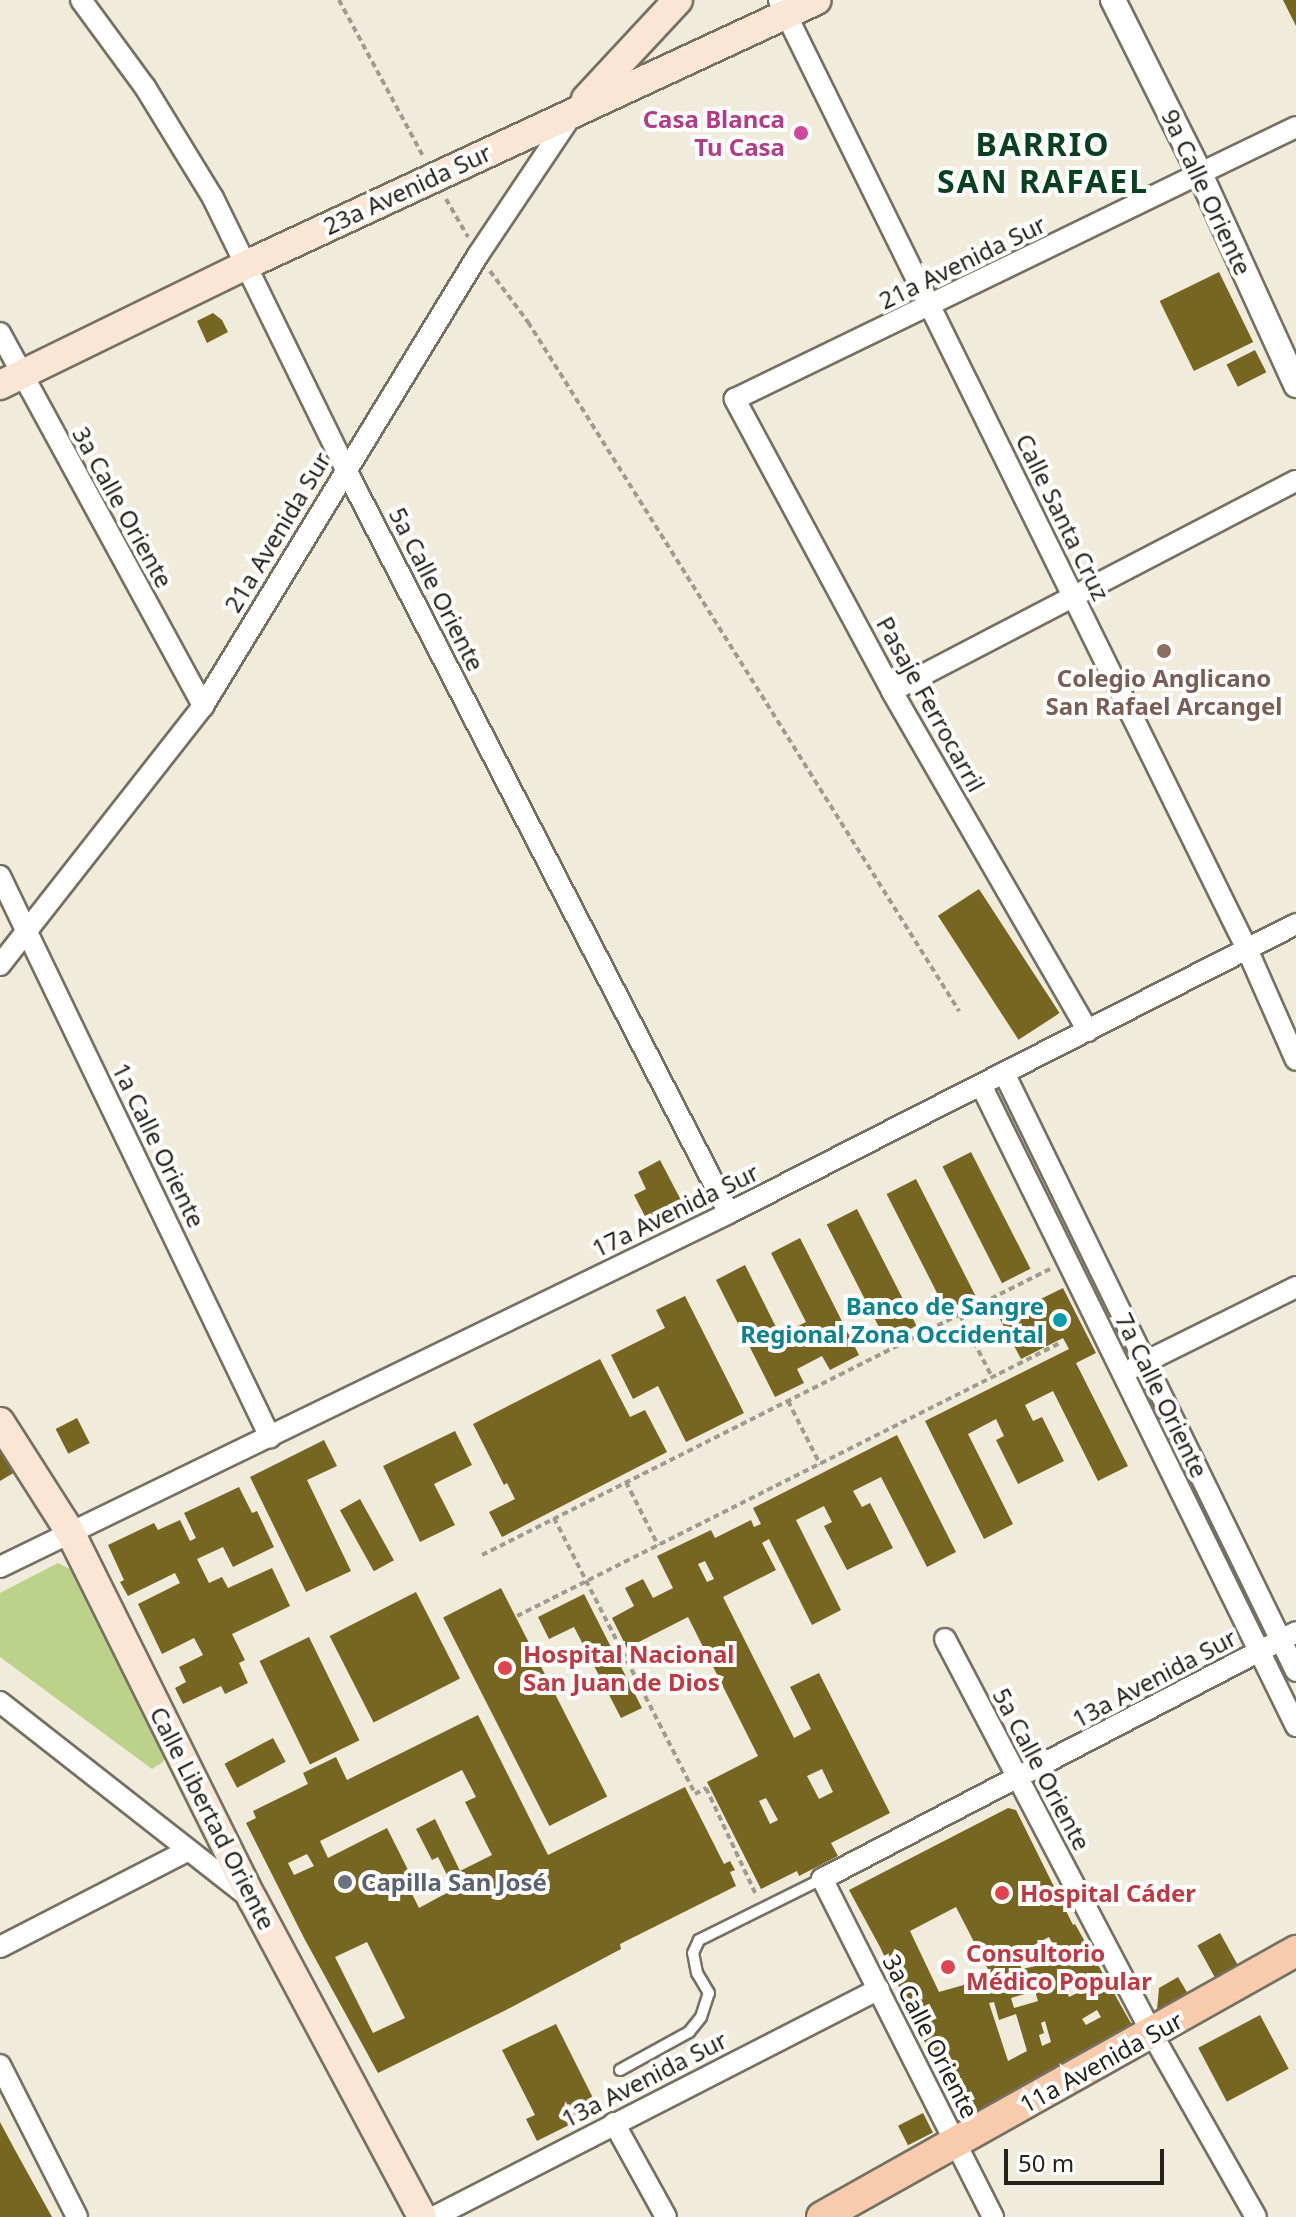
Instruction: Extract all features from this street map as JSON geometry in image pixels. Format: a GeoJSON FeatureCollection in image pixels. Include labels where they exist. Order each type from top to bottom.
{"type":"FeatureCollection","features":[{"type":"Feature","properties":{"kind":"main road"},"geometry":{"type":"LineString","coordinates":[[576,110],[678,0]]}},
{"type":"Feature","properties":{"kind":"main road","name":"23a Avenida Sur"},"geometry":{"type":"LineString","coordinates":[[10,380],[576,110],[783,7],[817,0]]}},
{"type":"Feature","properties":{"kind":"main road","name":"Calle Libertad Oriente"},"geometry":{"type":"LineString","coordinates":[[0,1422],[70,1532],[253,1900],[422,2217]]}},
{"type":"Feature","properties":{"kind":"main road","name":"11a Avenida Sur"},"geometry":{"type":"LineString","coordinates":[[822,2217],[1296,1951]]}},
{"type":"Feature","properties":{"kind":"street","name":"5a Calle Oriente"},"geometry":{"type":"LineString","coordinates":[[81,0],[172,127],[246,265],[345,468],[729,1213]]}},
{"type":"Feature","properties":{"kind":"street","name":"9a Calle Oriente"},"geometry":{"type":"LineString","coordinates":[[1113,0],[1200,174],[1296,385]]}},
{"type":"Feature","properties":{"kind":"street","name":"Calle Santa Cruz"},"geometry":{"type":"LineString","coordinates":[[783,7],[1247,949],[1296,1060]]}},
{"type":"Feature","properties":{"kind":"street","name":"21a Avenida Sur"},"geometry":{"type":"LineString","coordinates":[[0,965],[203,706],[345,468],[478,255],[576,110]]}},
{"type":"Feature","properties":{"kind":"street","name":"21a Avenida Sur"},"geometry":{"type":"LineString","coordinates":[[735,399],[1296,127]]}},
{"type":"Feature","properties":{"kind":"street","name":"3a Calle Oriente"},"geometry":{"type":"LineString","coordinates":[[0,333],[10,380],[203,706]]}},
{"type":"Feature","properties":{"kind":"street","name":"Pasaje Ferrocarril"},"geometry":{"type":"LineString","coordinates":[[735,399],[892,691],[1088,1031]]}},
{"type":"Feature","properties":{"kind":"street"},"geometry":{"type":"LineString","coordinates":[[892,691],[1296,481]]}},
{"type":"Feature","properties":{"kind":"street","name":"1a Calle Oriente"},"geometry":{"type":"LineString","coordinates":[[0,876],[270,1437]]}},
{"type":"Feature","properties":{"kind":"street","name":"17a Avenida Sur"},"geometry":{"type":"LineString","coordinates":[[0,1567],[729,1213],[982,1087],[1296,924]]}},
{"type":"Feature","properties":{"kind":"street","name":"7a Calle Oriente"},"geometry":{"type":"LineString","coordinates":[[1005,1075],[1145,1362],[1288,1636],[1296,1671]]}},
{"type":"Feature","properties":{"kind":"street","name":"7a Calle Oriente"},"geometry":{"type":"LineString","coordinates":[[982,1087],[1296,1726]]}},
{"type":"Feature","properties":{"kind":"street"},"geometry":{"type":"LineString","coordinates":[[1122,1373],[1296,1287]]}},
{"type":"Feature","properties":{"kind":"street","name":"13a Avenida Sur"},"geometry":{"type":"LineString","coordinates":[[822,1879],[1288,1636]]}},
{"type":"Feature","properties":{"kind":"street","name":"5a Calle Oriente"},"geometry":{"type":"LineString","coordinates":[[945,1639],[1152,2034],[1256,2217]]}},
{"type":"Feature","properties":{"kind":"street"},"geometry":{"type":"LineString","coordinates":[[0,1702],[253,1900]]}},
{"type":"Feature","properties":{"kind":"street"},"geometry":{"type":"LineString","coordinates":[[0,1947],[187,1851]]}},
{"type":"Feature","properties":{"kind":"street","name":"3a Calle Oriente"},"geometry":{"type":"LineString","coordinates":[[822,1879],[993,2217]]}},
{"type":"Feature","properties":{"kind":"street","name":"13a Avenida Sur"},"geometry":{"type":"LineString","coordinates":[[434,2217],[879,1989]]}},
{"type":"Feature","properties":{"kind":"street"},"geometry":{"type":"LineString","coordinates":[[0,2065],[77,2217]]}},
{"type":"Feature","properties":{"kind":"street"},"geometry":{"type":"LineString","coordinates":[[614,2123],[666,2217]]}},
{"type":"Feature","properties":{"kind":"lane"},"geometry":{"type":"LineString","coordinates":[[620,2070],[689,2032],[701,2017],[709,1993],[697,1973],[693,1953],[699,1940],[762,1906],[822,1879]]}},
{"type":"Feature","properties":{"kind":"path"},"geometry":{"type":"LineString","coordinates":[[339,0],[478,255],[528,322],[959,1011]]}},
{"type":"Feature","properties":{"kind":"path"},"geometry":{"type":"LineString","coordinates":[[482,1555],[1056,1266]]}},
{"type":"Feature","properties":{"kind":"path"},"geometry":{"type":"LineString","coordinates":[[960,1314],[992,1377]]}},
{"type":"Feature","properties":{"kind":"path"},"geometry":{"type":"LineString","coordinates":[[517,1616],[1060,1343]]}},
{"type":"Feature","properties":{"kind":"path"},"geometry":{"type":"LineString","coordinates":[[788,1401],[820,1464]]}},
{"type":"Feature","properties":{"kind":"path"},"geometry":{"type":"LineString","coordinates":[[626,1482],[658,1545]]}},
{"type":"Feature","properties":{"kind":"path"},"geometry":{"type":"LineString","coordinates":[[554,1518],[695,1794],[706,1788],[762,1906]]}},
{"type":"Feature","properties":{"kind":"green space"},"geometry":{"type":"Polygon","coordinates":[[[58,1563],[70,1569],[166,1754],[163,1762],[152,1769],[0,1657],[0,1593],[58,1563]]]}},
{"type":"Feature","properties":{"kind":"building"},"geometry":{"type":"Polygon","coordinates":[[[1283,0],[1296,0],[1296,26],[1283,0]]]}},
{"type":"Feature","properties":{"kind":"building"},"geometry":{"type":"Polygon","coordinates":[[[1219,272],[1253,342],[1194,371],[1160,301],[1219,272]]]}},
{"type":"Feature","properties":{"kind":"building"},"geometry":{"type":"Polygon","coordinates":[[[213,313],[222,320],[228,332],[207,343],[197,321],[213,313]]]}},
{"type":"Feature","properties":{"kind":"building"},"geometry":{"type":"Polygon","coordinates":[[[1255,350],[1266,372],[1238,387],[1226,365],[1255,350]]]}},
{"type":"Feature","properties":{"kind":"building"},"geometry":{"type":"Polygon","coordinates":[[[979,889],[1060,1013],[1019,1040],[938,916],[979,889]]]}},
{"type":"Feature","properties":{"kind":"building"},"geometry":{"type":"Polygon","coordinates":[[[971,1152],[1030,1269],[1002,1283],[942,1167],[971,1152]]]}},
{"type":"Feature","properties":{"kind":"building"},"geometry":{"type":"Polygon","coordinates":[[[660,1160],[683,1204],[648,1222],[634,1195],[646,1189],[638,1172],[660,1160]]]}},
{"type":"Feature","properties":{"kind":"building"},"geometry":{"type":"Polygon","coordinates":[[[916,1179],[975,1296],[946,1311],[887,1194],[916,1179]]]}},
{"type":"Feature","properties":{"kind":"building"},"geometry":{"type":"Polygon","coordinates":[[[857,1209],[916,1326],[886,1341],[827,1224],[857,1209]]]}},
{"type":"Feature","properties":{"kind":"building"},"geometry":{"type":"Polygon","coordinates":[[[800,1238],[859,1355],[830,1370],[822,1356],[797,1369],[804,1383],[775,1397],[716,1280],[745,1265],[780,1335],[806,1322],[771,1253],[800,1238]]]}},
{"type":"Feature","properties":{"kind":"building"},"geometry":{"type":"Polygon","coordinates":[[[1063,1288],[1096,1353],[1076,1363],[1128,1466],[1098,1481],[1053,1391],[1025,1405],[1033,1421],[1042,1417],[1064,1461],[1018,1484],[996,1440],[1004,1436],[996,1419],[968,1434],[1013,1524],[984,1539],[925,1421],[1069,1349],[1063,1338],[1021,1359],[1000,1319],[1063,1288]]]}},
{"type":"Feature","properties":{"kind":"building"},"geometry":{"type":"Polygon","coordinates":[[[685,1296],[744,1413],[686,1442],[658,1386],[633,1399],[611,1355],[665,1328],[656,1310],[685,1296]]]}},
{"type":"Feature","properties":{"kind":"building"},"geometry":{"type":"Polygon","coordinates":[[[600,1359],[630,1417],[645,1410],[667,1452],[502,1537],[489,1512],[515,1499],[507,1483],[504,1485],[473,1424],[600,1359]]]}},
{"type":"Feature","properties":{"kind":"building"},"geometry":{"type":"Polygon","coordinates":[[[77,1418],[90,1443],[68,1454],[56,1429],[77,1418]]]}},
{"type":"Feature","properties":{"kind":"building"},"geometry":{"type":"Polygon","coordinates":[[[455,1431],[472,1465],[434,1484],[455,1525],[420,1542],[383,1466],[455,1431]]]}},
{"type":"Feature","properties":{"kind":"building"},"geometry":{"type":"Polygon","coordinates":[[[897,1435],[956,1552],[927,1567],[881,1477],[853,1491],[862,1507],[870,1503],[893,1548],[847,1570],[824,1526],[832,1522],[824,1506],[796,1520],[841,1610],[812,1625],[769,1539],[762,1543],[776,1570],[723,1597],[794,1738],[811,1729],[790,1687],[819,1673],[890,1813],[831,1843],[838,1856],[799,1876],[797,1871],[761,1889],[707,1782],[758,1756],[688,1617],[627,1648],[612,1618],[634,1606],[625,1588],[643,1579],[653,1598],[673,1588],[657,1556],[711,1530],[715,1538],[751,1520],[754,1527],[761,1524],[753,1508],[897,1435]],[[705,1561],[698,1564],[707,1582],[714,1579],[705,1561]],[[822,1769],[807,1776],[819,1799],[833,1792],[822,1769]],[[766,1798],[759,1801],[770,1824],[778,1820],[766,1798]]]}},
{"type":"Feature","properties":{"kind":"building"},"geometry":{"type":"Polygon","coordinates":[[[324,1440],[337,1466],[307,1480],[351,1571],[306,1592],[250,1477],[324,1440]]]}},
{"type":"Feature","properties":{"kind":"building"},"geometry":{"type":"Polygon","coordinates":[[[0,1445],[15,1472],[0,1481],[0,1445]]]}},
{"type":"Feature","properties":{"kind":"building"},"geometry":{"type":"Polygon","coordinates":[[[239,1487],[252,1513],[257,1511],[274,1547],[233,1567],[223,1547],[197,1559],[209,1583],[222,1577],[228,1588],[272,1568],[290,1606],[232,1634],[245,1660],[239,1663],[248,1683],[225,1694],[221,1686],[183,1704],[175,1688],[186,1682],[179,1667],[203,1655],[194,1638],[162,1654],[138,1604],[180,1583],[175,1573],[128,1596],[108,1545],[154,1523],[158,1530],[180,1520],[190,1541],[196,1538],[184,1513],[239,1487]]]}},
{"type":"Feature","properties":{"kind":"building"},"geometry":{"type":"Polygon","coordinates":[[[360,1499],[394,1560],[374,1571],[340,1510],[360,1499]]]}},
{"type":"Feature","properties":{"kind":"building"},"geometry":{"type":"Polygon","coordinates":[[[501,1588],[607,1796],[549,1826],[443,1618],[501,1588]]]}},
{"type":"Feature","properties":{"kind":"building"},"geometry":{"type":"Polygon","coordinates":[[[416,1592],[460,1678],[374,1722],[330,1636],[416,1592]]]}},
{"type":"Feature","properties":{"kind":"building"},"geometry":{"type":"Polygon","coordinates":[[[584,1594],[642,1708],[621,1718],[574,1627],[549,1639],[538,1617],[584,1594]]]}},
{"type":"Feature","properties":{"kind":"building"},"geometry":{"type":"Polygon","coordinates":[[[309,1637],[359,1740],[310,1764],[260,1661],[309,1637]]]}},
{"type":"Feature","properties":{"kind":"building"},"geometry":{"type":"Polygon","coordinates":[[[478,1715],[548,1855],[685,1787],[724,1864],[730,1861],[735,1870],[730,1872],[736,1886],[620,1944],[621,1949],[504,2011],[378,2073],[304,1938],[246,1823],[256,1818],[253,1811],[308,1784],[303,1773],[336,1757],[347,1780],[478,1715]],[[462,1770],[320,1841],[328,1858],[387,1828],[413,1880],[407,1884],[419,1908],[454,1889],[438,1857],[432,1860],[416,1829],[435,1819],[460,1871],[492,1855],[465,1802],[476,1797],[462,1770]],[[307,1854],[288,1863],[294,1875],[314,1866],[307,1854]],[[367,1942],[335,1957],[373,2033],[405,2018],[367,1942]]]}},
{"type":"Feature","properties":{"kind":"building"},"geometry":{"type":"Polygon","coordinates":[[[273,1738],[286,1762],[237,1788],[224,1764],[273,1738]]]}},
{"type":"Feature","properties":{"kind":"building"},"geometry":{"type":"Polygon","coordinates":[[[1008,1808],[1016,1810],[1073,1925],[1132,2025],[1129,2031],[963,2123],[880,1947],[849,1890],[1008,1808]],[[956,1907],[910,1931],[939,1992],[992,1977],[956,1907]],[[1049,1937],[1015,1955],[1022,1969],[1040,1965],[1036,1958],[1055,1948],[1049,1937]],[[1074,1982],[1065,1987],[1069,1997],[1088,1988],[1085,1982],[1076,1987],[1074,1982]],[[1035,1991],[1011,1998],[1014,2008],[1038,2001],[1035,1991]],[[994,2002],[989,2003],[1008,2061],[1027,2051],[1016,2014],[999,2020],[994,2002]],[[1097,2010],[1082,2019],[1086,2025],[1101,2017],[1097,2010]],[[1045,2021],[1041,2023],[1044,2033],[1039,2035],[1042,2046],[1051,2042],[1045,2021]]]}},
{"type":"Feature","properties":{"kind":"building"},"geometry":{"type":"Polygon","coordinates":[[[1220,1933],[1243,1974],[1220,1987],[1197,1946],[1220,1933]]]}},
{"type":"Feature","properties":{"kind":"building"},"geometry":{"type":"Polygon","coordinates":[[[1178,1977],[1191,1999],[1156,2020],[1159,1988],[1178,1977]]]}},
{"type":"Feature","properties":{"kind":"building"},"geometry":{"type":"Polygon","coordinates":[[[1260,2015],[1289,2069],[1227,2102],[1198,2048],[1260,2015]]]}},
{"type":"Feature","properties":{"kind":"building"},"geometry":{"type":"Polygon","coordinates":[[[556,2024],[599,2110],[537,2141],[526,2119],[535,2115],[502,2050],[556,2024]]]}},
{"type":"Feature","properties":{"kind":"building"},"geometry":{"type":"Polygon","coordinates":[[[923,2113],[933,2133],[908,2145],[898,2126],[923,2113]]]}},
{"type":"Feature","properties":{"kind":"building"},"geometry":{"type":"Polygon","coordinates":[[[0,2122],[15,2150],[52,2217],[0,2217],[0,2122]]]}},
{"type":"Feature","properties":{"kind":"place","name":"Casa Blanca Tu Casa"},"geometry":{"type":"Point","coordinates":[801,133]}},
{"type":"Feature","properties":{"kind":"place","name":"Colegio Anglicano San Rafael Arcangel"},"geometry":{"type":"Point","coordinates":[1164,651]}},
{"type":"Feature","properties":{"kind":"place","name":"Banco de Sangre Regional Zona Occidental"},"geometry":{"type":"Point","coordinates":[1060,1320]}},
{"type":"Feature","properties":{"kind":"place","name":"Hospital Nacional San Juan de Dios"},"geometry":{"type":"Point","coordinates":[505,1668]}},
{"type":"Feature","properties":{"kind":"place","name":"Capilla San José"},"geometry":{"type":"Point","coordinates":[345,1882]}},
{"type":"Feature","properties":{"kind":"place","name":"Hospital Cáder"},"geometry":{"type":"Point","coordinates":[1002,1893]}},
{"type":"Feature","properties":{"kind":"place","name":"Consultorio Médico Popular"},"geometry":{"type":"Point","coordinates":[948,1967]}},
{"type":"Feature","properties":{"kind":"district","name":"BARRIO SAN RAFAEL"},"geometry":{"type":"Point","coordinates":[1043,164]}}]}
